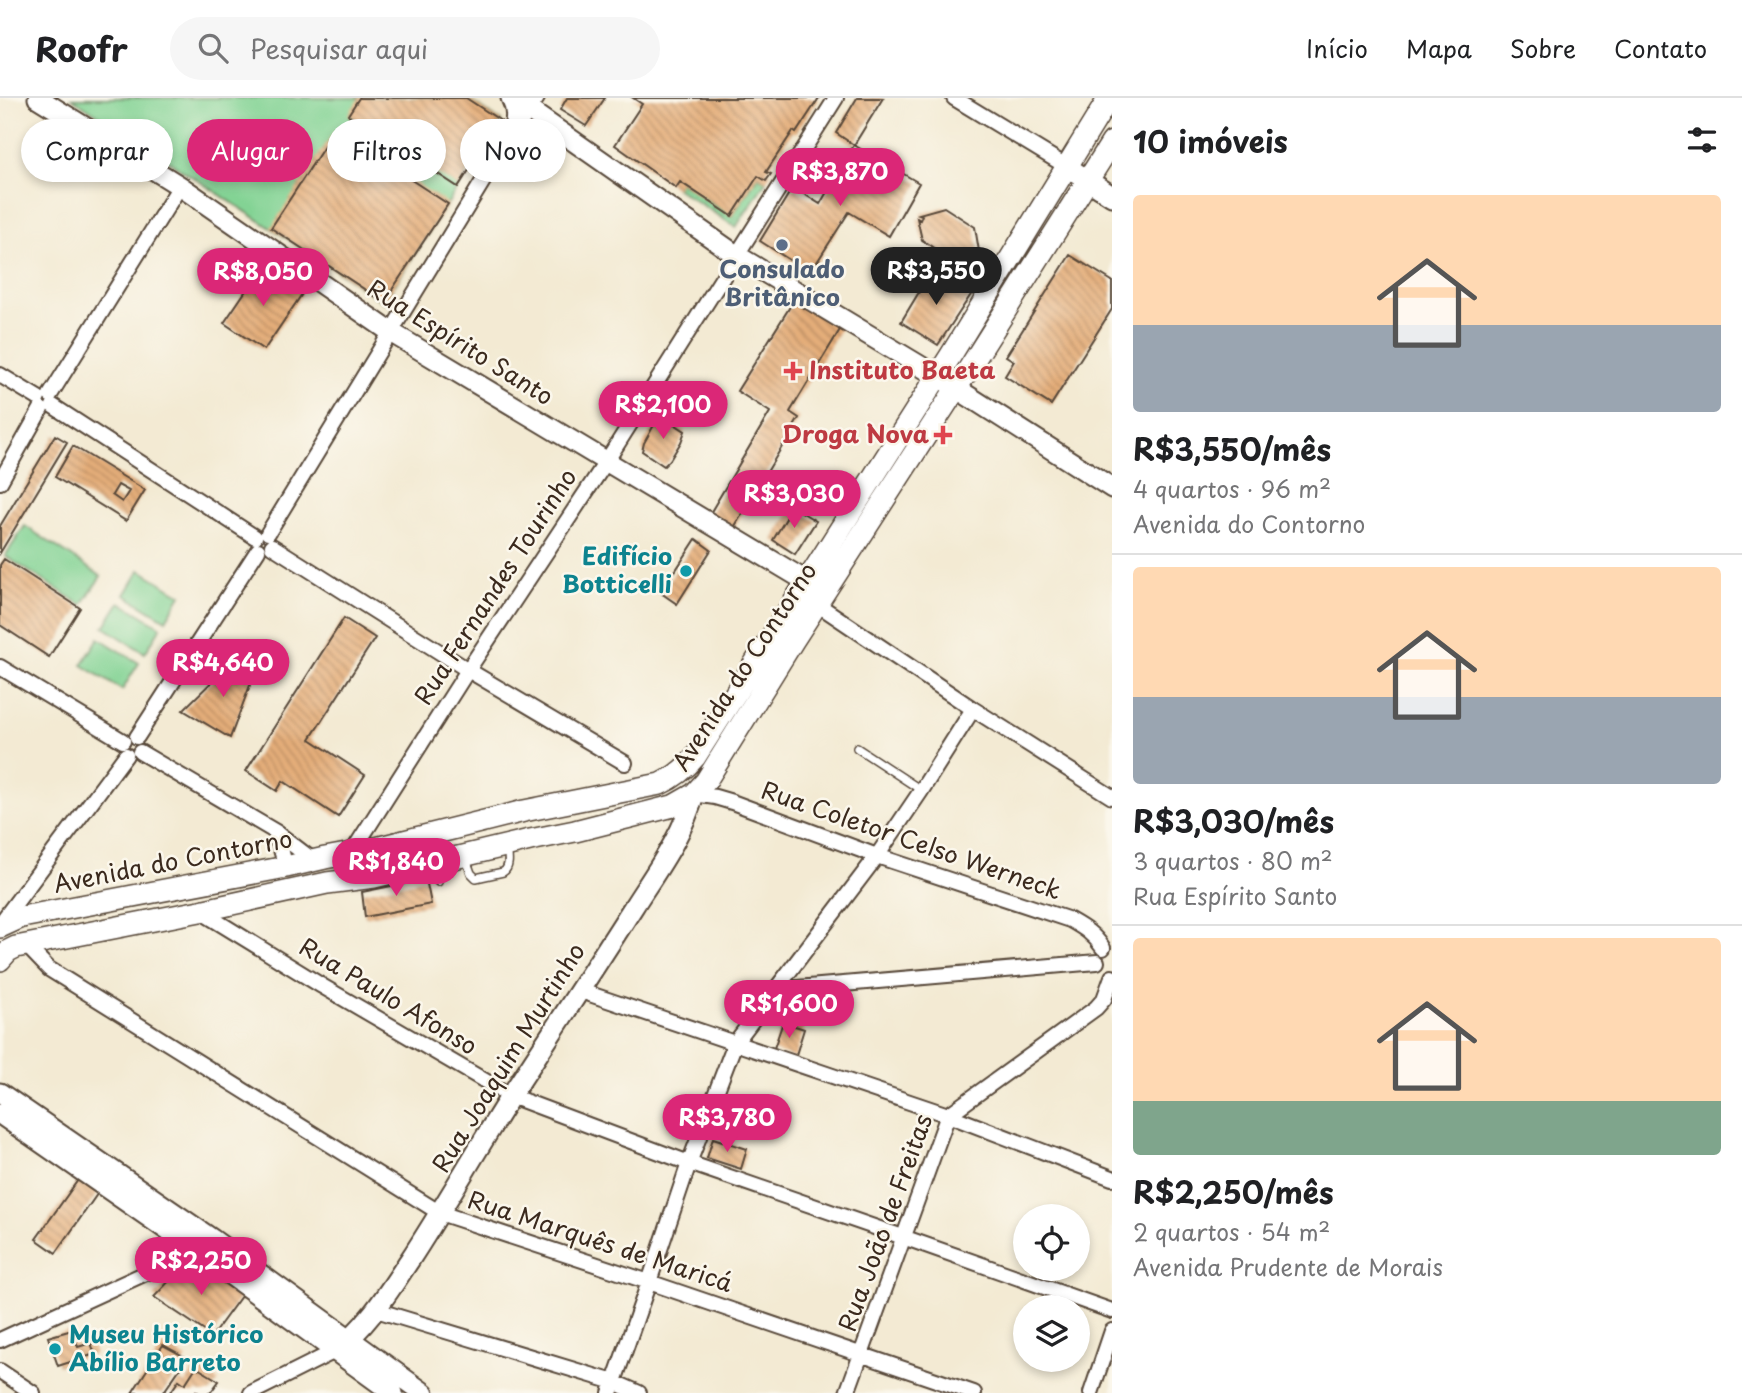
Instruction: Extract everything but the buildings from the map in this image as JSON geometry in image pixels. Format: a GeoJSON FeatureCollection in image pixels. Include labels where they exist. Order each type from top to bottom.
{"type":"FeatureCollection","features":[{"type":"Feature","properties":{"kind":"main road","name":"Avenida do Contorno"},"geometry":{"type":"LineString","coordinates":[[0,926],[22,917],[351,854],[524,811],[660,784],[672,779],[695,757],[1110,98]]}},
{"type":"Feature","properties":{"kind":"main road","name":"Avenida do Contorno"},"geometry":{"type":"LineString","coordinates":[[0,960],[16,947],[327,883],[435,873],[465,855],[652,813],[673,806],[694,794],[706,781],[1112,142]]}},
{"type":"Feature","properties":{"kind":"main road"},"geometry":{"type":"LineString","coordinates":[[694,794],[695,757]]}},
{"type":"Feature","properties":{"kind":"street","name":"Rua Espírito Santo"},"geometry":{"type":"LineString","coordinates":[[38,98],[180,186],[392,333],[806,581]]}},
{"type":"Feature","properties":{"kind":"street"},"geometry":{"type":"LineString","coordinates":[[512,98],[533,104],[736,255],[937,376],[1112,488]]}},
{"type":"Feature","properties":{"kind":"street"},"geometry":{"type":"LineString","coordinates":[[512,98],[516,107],[516,119]]}},
{"type":"Feature","properties":{"kind":"street","name":"Rua Fernandes Tourinho"},"geometry":{"type":"LineString","coordinates":[[351,854],[468,670],[606,462],[836,98]]}},
{"type":"Feature","properties":{"kind":"street"},"geometry":{"type":"LineString","coordinates":[[954,98],[1112,196]]}},
{"type":"Feature","properties":{"kind":"street"},"geometry":{"type":"LineString","coordinates":[[523,119],[533,104]]}},
{"type":"Feature","properties":{"kind":"street"},"geometry":{"type":"LineString","coordinates":[[0,926],[131,746],[263,541],[484,182]]}},
{"type":"Feature","properties":{"kind":"street"},"geometry":{"type":"LineString","coordinates":[[0,482],[46,402],[180,186]]}},
{"type":"Feature","properties":{"kind":"street"},"geometry":{"type":"LineString","coordinates":[[0,375],[468,670],[625,763]]}},
{"type":"Feature","properties":{"kind":"street"},"geometry":{"type":"LineString","coordinates":[[806,581],[817,604],[973,709],[1112,797]]}},
{"type":"Feature","properties":{"kind":"street"},"geometry":{"type":"LineString","coordinates":[[0,667],[276,832],[314,861]]}},
{"type":"Feature","properties":{"kind":"street"},"geometry":{"type":"LineString","coordinates":[[612,1387],[689,1163],[735,1043],[877,856],[973,709]]}},
{"type":"Feature","properties":{"kind":"street","name":"Rua Coletor Celso Werneck"},"geometry":{"type":"LineString","coordinates":[[694,794],[732,802],[877,856],[1070,920],[1085,928],[1107,947]]}},
{"type":"Feature","properties":{"kind":"street","name":"Rua Joaquim Murtinho"},"geometry":{"type":"LineString","coordinates":[[343,1346],[376,1310],[440,1213],[511,1096],[674,843],[690,810],[694,794]]}},
{"type":"Feature","properties":{"kind":"street"},"geometry":{"type":"LineString","coordinates":[[276,832],[286,867]]}},
{"type":"Feature","properties":{"kind":"street","name":"Rua Paulo Afonso"},"geometry":{"type":"LineString","coordinates":[[200,911],[511,1096],[689,1163],[1112,1311]]}},
{"type":"Feature","properties":{"kind":"street","name":"Rua Marquês de Maricá"},"geometry":{"type":"LineString","coordinates":[[26,945],[49,969],[440,1213],[974,1393]]}},
{"type":"Feature","properties":{"kind":"street"},"geometry":{"type":"LineString","coordinates":[[1107,947],[1098,954],[1097,962],[1103,974],[1112,977]]}},
{"type":"Feature","properties":{"kind":"street"},"geometry":{"type":"LineString","coordinates":[[775,990],[1097,962]]}},
{"type":"Feature","properties":{"kind":"street","name":"Rua João de Freitas"},"geometry":{"type":"LineString","coordinates":[[847,1393],[948,1115],[1096,1008],[1104,999],[1112,977]]}},
{"type":"Feature","properties":{"kind":"street"},"geometry":{"type":"LineString","coordinates":[[580,991],[948,1115],[1112,1178]]}},
{"type":"Feature","properties":{"kind":"street"},"geometry":{"type":"LineString","coordinates":[[0,1093],[212,1239],[343,1346],[393,1393]]}},
{"type":"Feature","properties":{"kind":"street"},"geometry":{"type":"LineString","coordinates":[[0,1114],[196,1250],[343,1346],[424,1393]]}},
{"type":"Feature","properties":{"kind":"street"},"geometry":{"type":"LineString","coordinates":[[0,1340],[196,1250]]}},
{"type":"Feature","properties":{"kind":"street"},"geometry":{"type":"LineString","coordinates":[[376,1310],[612,1387],[639,1393]]}},
{"type":"Feature","properties":{"kind":"street"},"geometry":{"type":"LineString","coordinates":[[1091,1393],[1112,1331]]}},
{"type":"Feature","properties":{"kind":"street"},"geometry":{"type":"LineString","coordinates":[[251,1393],[343,1346]]}},
{"type":"Feature","properties":{"kind":"street"},"geometry":{"type":"LineString","coordinates":[[0,1371],[33,1393]]}},
{"type":"Feature","properties":{"kind":"lane"},"geometry":{"type":"LineString","coordinates":[[857,748],[921,791]]}},
{"type":"Feature","properties":{"kind":"green space"},"geometry":{"type":"Polygon","coordinates":[[[72,98],[466,98],[498,119],[460,119],[462,182],[384,302],[200,182],[313,182],[313,119],[187,119],[187,173],[173,164],[173,119],[104,119],[72,98]]]}},
{"type":"Feature","properties":{"kind":"green space"},"geometry":{"type":"Polygon","coordinates":[[[758,176],[766,181],[736,227],[676,188],[680,182],[732,216],[758,176]]]}},
{"type":"Feature","properties":{"kind":"green space"},"geometry":{"type":"Polygon","coordinates":[[[25,526],[101,576],[82,605],[5,556],[25,526]]]}},
{"type":"Feature","properties":{"kind":"green space"},"geometry":{"type":"Polygon","coordinates":[[[140,570],[181,595],[166,620],[125,595],[140,570]]]}},
{"type":"Feature","properties":{"kind":"green space"},"geometry":{"type":"Polygon","coordinates":[[[120,602],[161,627],[145,653],[104,627],[120,602]]]}},
{"type":"Feature","properties":{"kind":"green space"},"geometry":{"type":"Polygon","coordinates":[[[99,638],[139,663],[122,690],[82,665],[99,638]]]}},
{"type":"Feature","properties":{"kind":"green space"},"geometry":{"type":"Polygon","coordinates":[[[816,986],[802,1026],[762,1016],[745,1045],[736,1042],[776,991],[816,986]]]}},
{"type":"Feature","properties":{"kind":"place","name":"Consulado Britânico"},"geometry":{"type":"Point","coordinates":[782,245]}},
{"type":"Feature","properties":{"kind":"place","name":"Instituto Baeta"},"geometry":{"type":"Point","coordinates":[793,371]}},
{"type":"Feature","properties":{"kind":"place","name":"Droga Nova"},"geometry":{"type":"Point","coordinates":[943,435]}},
{"type":"Feature","properties":{"kind":"place","name":"Edifício Botticelli"},"geometry":{"type":"Point","coordinates":[686,571]}},
{"type":"Feature","properties":{"kind":"place","name":"Museu Histórico Abílio Barreto"},"geometry":{"type":"Point","coordinates":[55,1349]}}]}
